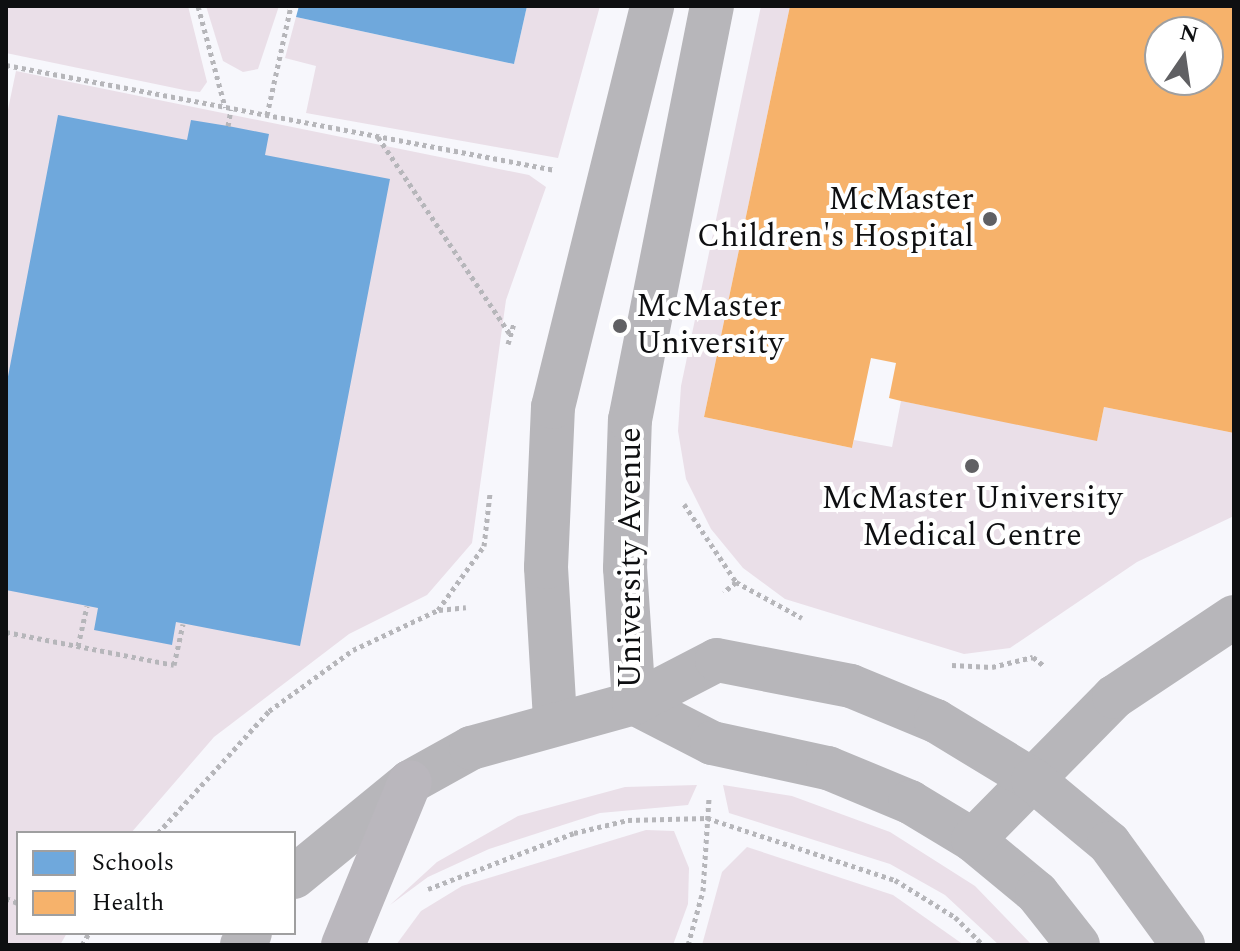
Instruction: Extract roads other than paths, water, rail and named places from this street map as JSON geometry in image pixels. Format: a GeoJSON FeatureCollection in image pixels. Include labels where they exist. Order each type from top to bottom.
{"type":"FeatureCollection","features":[{"type":"Feature","properties":{"kind":"main road"},"geometry":{"type":"LineString","coordinates":[[343,945],[410,782]]}},
{"type":"Feature","properties":{"kind":"street"},"geometry":{"type":"LineString","coordinates":[[555,719],[546,567],[553,407],[652,6]]}},
{"type":"Feature","properties":{"kind":"street","name":"University Avenue"},"geometry":{"type":"LineString","coordinates":[[296,875],[410,782],[471,748],[555,719],[634,703],[625,568],[630,420],[712,6]]}},
{"type":"Feature","properties":{"kind":"street"},"geometry":{"type":"LineString","coordinates":[[973,840],[1114,697],[1234,617]]}},
{"type":"Feature","properties":{"kind":"street"},"geometry":{"type":"LineString","coordinates":[[634,703],[717,660],[762,667],[896,702],[1033,780],[1109,843],[1183,945]]}},
{"type":"Feature","properties":{"kind":"street"},"geometry":{"type":"LineString","coordinates":[[634,703],[712,743],[879,787],[973,840],[1037,893],[1078,945]]}},
{"type":"Feature","properties":{"kind":"place","name":"McMaster Children's Hospital"},"geometry":{"type":"Point","coordinates":[990,219]}},
{"type":"Feature","properties":{"kind":"place","name":"McMaster University"},"geometry":{"type":"Point","coordinates":[620,326]}},
{"type":"Feature","properties":{"kind":"place","name":"McMaster University Medical Centre"},"geometry":{"type":"Point","coordinates":[972,466]}}]}
